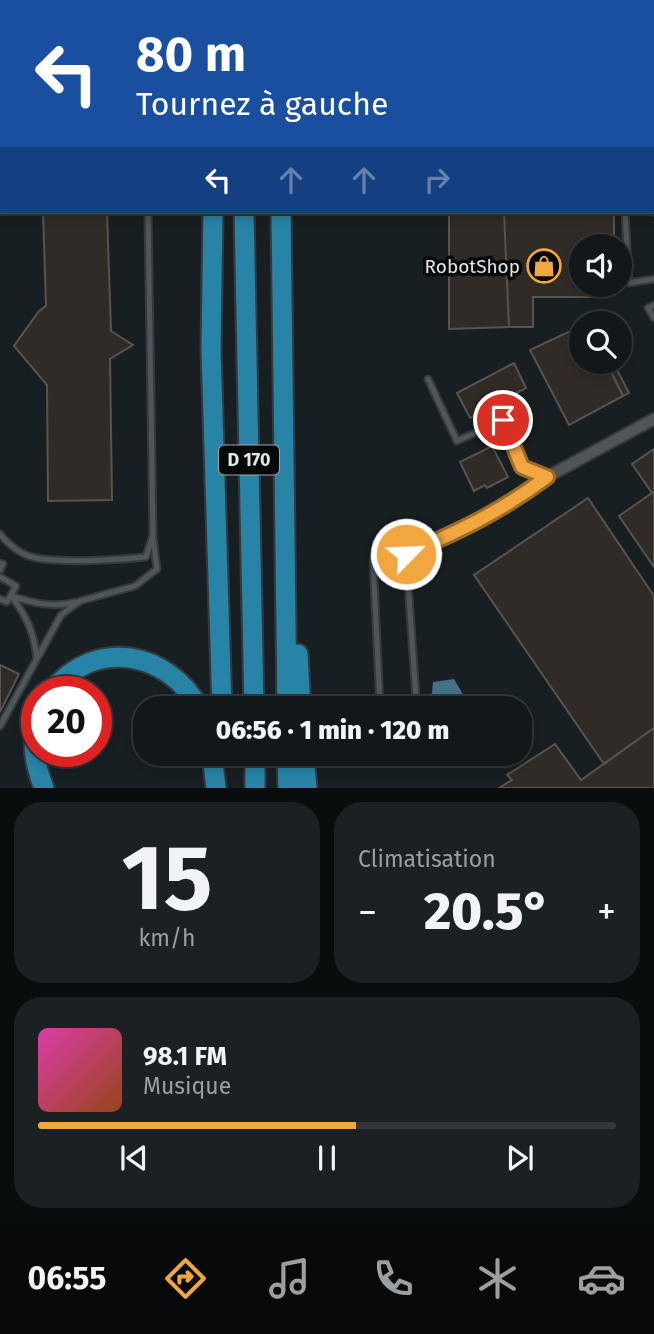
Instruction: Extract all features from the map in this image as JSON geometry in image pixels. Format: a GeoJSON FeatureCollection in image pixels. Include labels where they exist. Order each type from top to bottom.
{"type":"FeatureCollection","features":[{"type":"Feature","properties":{"kind":"highway"},"geometry":{"type":"LineString","coordinates":[[206,214],[212,268]]}},
{"type":"Feature","properties":{"kind":"highway"},"geometry":{"type":"LineString","coordinates":[[213,214],[211,350],[222,696]]}},
{"type":"Feature","properties":{"kind":"highway","name":"D 170"},"geometry":{"type":"LineString","coordinates":[[244,214],[254,696]]}},
{"type":"Feature","properties":{"kind":"highway","name":"D 170"},"geometry":{"type":"LineString","coordinates":[[281,214],[286,696]]}},
{"type":"Feature","properties":{"kind":"highway"},"geometry":{"type":"LineString","coordinates":[[284,471],[293,522],[300,696]]}},
{"type":"Feature","properties":{"kind":"highway"},"geometry":{"type":"LineString","coordinates":[[68,676],[88,663],[106,658],[127,657],[170,672],[192,696]]}},
{"type":"Feature","properties":{"kind":"highway"},"geometry":{"type":"LineString","coordinates":[[213,766],[216,788]]}},
{"type":"Feature","properties":{"kind":"highway"},"geometry":{"type":"LineString","coordinates":[[223,766],[224,788]]}},
{"type":"Feature","properties":{"kind":"highway"},"geometry":{"type":"LineString","coordinates":[[255,766],[255,788]]}},
{"type":"Feature","properties":{"kind":"highway"},"geometry":{"type":"LineString","coordinates":[[287,766],[288,788]]}},
{"type":"Feature","properties":{"kind":"highway"},"geometry":{"type":"LineString","coordinates":[[305,766],[307,788]]}},
{"type":"Feature","properties":{"kind":"highway"},"geometry":{"type":"LineString","coordinates":[[37,767],[44,788]]}},
{"type":"Feature","properties":{"kind":"street"},"geometry":{"type":"LineString","coordinates":[[547,477],[654,419]]}},
{"type":"Feature","properties":{"kind":"lane"},"geometry":{"type":"LineString","coordinates":[[11,596],[43,605],[60,606],[135,586],[157,569],[153,535],[148,214]]}},
{"type":"Feature","properties":{"kind":"lane"},"geometry":{"type":"LineString","coordinates":[[625,214],[629,283],[654,279]]}},
{"type":"Feature","properties":{"kind":"lane"},"geometry":{"type":"LineString","coordinates":[[654,305],[648,308],[654,318]]}},
{"type":"Feature","properties":{"kind":"lane"},"geometry":{"type":"LineString","coordinates":[[428,379],[457,441],[503,420],[522,467],[547,477]]}},
{"type":"Feature","properties":{"kind":"lane"},"geometry":{"type":"LineString","coordinates":[[406,554],[415,698],[409,704],[380,705],[373,560],[406,554],[476,524],[506,507],[547,477]]}},
{"type":"Feature","properties":{"kind":"lane"},"geometry":{"type":"LineString","coordinates":[[0,534],[10,546],[34,558],[121,560],[146,557],[153,535]]}},
{"type":"Feature","properties":{"kind":"lane"},"geometry":{"type":"LineString","coordinates":[[0,563],[3,565],[0,570]]}},
{"type":"Feature","properties":{"kind":"lane"},"geometry":{"type":"LineString","coordinates":[[0,577],[16,586],[7,602],[0,599]]}},
{"type":"Feature","properties":{"kind":"lane"},"geometry":{"type":"LineString","coordinates":[[11,596],[24,612],[35,637],[37,659]]}},
{"type":"Feature","properties":{"kind":"lane"},"geometry":{"type":"LineString","coordinates":[[0,726],[61,615],[80,601]]}},
{"type":"Feature","properties":{"kind":"water"},"geometry":{"type":"Polygon","coordinates":[[[454,679],[464,696],[429,696],[433,682],[454,679]]]}},
{"type":"Feature","properties":{"kind":"building"},"geometry":{"type":"Polygon","coordinates":[[[43,214],[107,214],[111,331],[133,345],[110,359],[112,500],[48,501],[47,385],[14,346],[39,311],[46,306],[43,214]]]}},
{"type":"Feature","properties":{"kind":"building"},"geometry":{"type":"Polygon","coordinates":[[[449,214],[504,214],[509,327],[449,329],[449,214]]]}},
{"type":"Feature","properties":{"kind":"building","name":"RobotShop"},"geometry":{"type":"Polygon","coordinates":[[[504,214],[614,214],[614,234],[569,234],[569,297],[533,297],[533,327],[509,327],[504,214]]]}},
{"type":"Feature","properties":{"kind":"building"},"geometry":{"type":"Polygon","coordinates":[[[569,332],[569,374],[612,374],[623,396],[569,425],[530,350],[569,332]]]}},
{"type":"Feature","properties":{"kind":"building"},"geometry":{"type":"Polygon","coordinates":[[[514,363],[526,388],[470,418],[457,393],[514,363]]]}},
{"type":"Feature","properties":{"kind":"building"},"geometry":{"type":"Polygon","coordinates":[[[612,374],[619,374],[629,393],[623,396],[612,374]]]}},
{"type":"Feature","properties":{"kind":"building"},"geometry":{"type":"Polygon","coordinates":[[[492,446],[508,477],[487,488],[485,485],[474,491],[460,462],[492,446]]]}},
{"type":"Feature","properties":{"kind":"building"},"geometry":{"type":"Polygon","coordinates":[[[654,449],[654,567],[619,516],[652,493],[632,464],[654,449]]]}},
{"type":"Feature","properties":{"kind":"building"},"geometry":{"type":"Polygon","coordinates":[[[588,498],[654,596],[654,728],[604,764],[474,575],[588,498]]]}},
{"type":"Feature","properties":{"kind":"building"},"geometry":{"type":"Polygon","coordinates":[[[0,665],[19,674],[0,712],[0,665]]]}},
{"type":"Feature","properties":{"kind":"building"},"geometry":{"type":"Polygon","coordinates":[[[654,728],[654,788],[499,788],[512,780],[507,775],[521,766],[532,766],[532,759],[555,744],[581,780],[654,728]]]}},
{"type":"Feature","properties":{"kind":"place","name":"RobotShop"},"geometry":{"type":"Point","coordinates":[544,266]}},
{"type":"Feature","properties":{"kind":"route"},"geometry":{"type":"LineString","coordinates":[[406,554],[476,524],[506,507],[547,477],[522,467],[503,420]]}}]}
